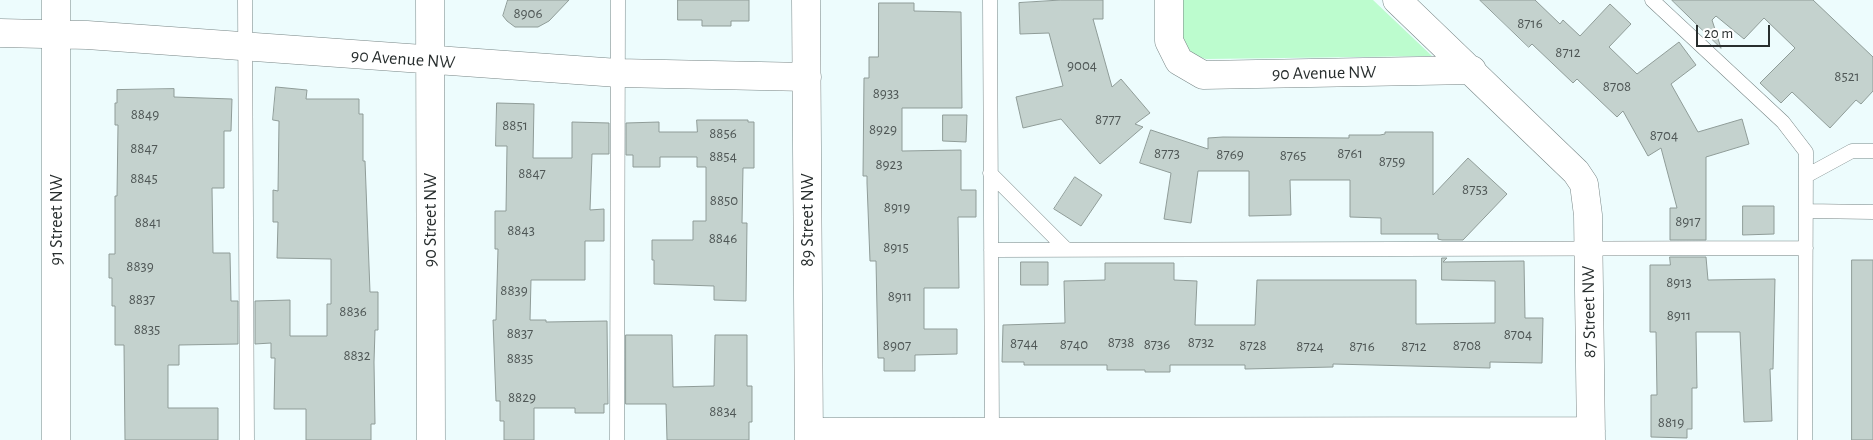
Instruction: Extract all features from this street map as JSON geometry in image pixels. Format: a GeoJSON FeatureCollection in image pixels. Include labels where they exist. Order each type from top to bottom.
{"type":"FeatureCollection","features":[{"type":"Feature","properties":{"kind":"street","name":"91 Street NW"},"geometry":{"type":"LineString","coordinates":[[56,0],[56,440]]}},
{"type":"Feature","properties":{"kind":"street","name":"90 Street NW"},"geometry":{"type":"LineString","coordinates":[[430,0],[431,440]]}},
{"type":"Feature","properties":{"kind":"street","name":"89 Street NW"},"geometry":{"type":"LineString","coordinates":[[806,0],[809,436]]}},
{"type":"Feature","properties":{"kind":"street","name":"90 Avenue NW"},"geometry":{"type":"LineString","coordinates":[[1169,0],[1169,41],[1179,61],[1203,75],[1472,70]]}},
{"type":"Feature","properties":{"kind":"street"},"geometry":{"type":"LineString","coordinates":[[1397,0],[1472,70]]}},
{"type":"Feature","properties":{"kind":"street","name":"90 Avenue NW"},"geometry":{"type":"LineString","coordinates":[[0,33],[56,34],[618,73],[807,78]]}},
{"type":"Feature","properties":{"kind":"street","name":"87 Street NW"},"geometry":{"type":"LineString","coordinates":[[1472,70],[1576,172],[1584,184],[1587,198],[1591,435]]}},
{"type":"Feature","properties":{"kind":"street"},"geometry":{"type":"LineString","coordinates":[[809,436],[992,432],[1591,435]]}},
{"type":"Feature","properties":{"kind":"lane"},"geometry":{"type":"LineString","coordinates":[[245,0],[247,440]]}},
{"type":"Feature","properties":{"kind":"lane"},"geometry":{"type":"LineString","coordinates":[[617,440],[618,0]]}},
{"type":"Feature","properties":{"kind":"lane"},"geometry":{"type":"LineString","coordinates":[[990,0],[992,432]]}},
{"type":"Feature","properties":{"kind":"lane"},"geometry":{"type":"LineString","coordinates":[[1652,0],[1783,122],[1806,152],[1805,440]]}},
{"type":"Feature","properties":{"kind":"lane"},"geometry":{"type":"LineString","coordinates":[[1806,176],[1852,151],[1873,151]]}},
{"type":"Feature","properties":{"kind":"lane"},"geometry":{"type":"LineString","coordinates":[[990,173],[1067,250]]}},
{"type":"Feature","properties":{"kind":"lane"},"geometry":{"type":"LineString","coordinates":[[1806,211],[1873,212]]}},
{"type":"Feature","properties":{"kind":"lane"},"geometry":{"type":"LineString","coordinates":[[991,250],[1806,248]]}},
{"type":"Feature","properties":{"kind":"green space"},"geometry":{"type":"Polygon","coordinates":[[[1183,0],[1373,0],[1432,56],[1206,59],[1191,54],[1182,41],[1183,0]]]}},
{"type":"Feature","properties":{"kind":"building"},"geometry":{"type":"Polygon","coordinates":[[[508,0],[569,0],[549,21],[538,27],[515,27],[503,16],[508,0]]]}},
{"type":"Feature","properties":{"kind":"building"},"geometry":{"type":"Polygon","coordinates":[[[678,0],[749,0],[749,21],[731,21],[731,26],[702,26],[702,20],[678,20],[678,0]]]}},
{"type":"Feature","properties":{"kind":"building"},"geometry":{"type":"Polygon","coordinates":[[[1103,0],[1103,19],[1093,19],[1112,87],[1121,79],[1150,113],[1135,124],[1143,127],[1100,164],[1061,119],[1023,128],[1016,97],[1063,86],[1049,33],[1020,34],[1019,3],[1103,0]]]}},
{"type":"Feature","properties":{"kind":"building"},"geometry":{"type":"Polygon","coordinates":[[[1480,0],[1535,0],[1560,24],[1563,20],[1580,36],[1610,4],[1631,24],[1609,47],[1637,74],[1679,42],[1696,65],[1671,84],[1698,132],[1742,119],[1749,144],[1706,157],[1706,240],[1670,240],[1670,208],[1677,208],[1661,148],[1648,156],[1623,111],[1617,117],[1577,79],[1573,83],[1532,44],[1529,47],[1480,0]]]}},
{"type":"Feature","properties":{"kind":"building"},"geometry":{"type":"Polygon","coordinates":[[[1672,0],[1813,0],[1873,57],[1873,91],[1861,104],[1856,100],[1830,128],[1792,92],[1781,103],[1760,83],[1795,48],[1764,18],[1744,39],[1716,16],[1712,20],[1721,48],[1672,0]]]}},
{"type":"Feature","properties":{"kind":"building"},"geometry":{"type":"Polygon","coordinates":[[[879,3],[914,3],[914,11],[961,12],[962,108],[902,108],[902,151],[961,150],[961,190],[976,190],[976,217],[958,217],[959,288],[924,288],[924,329],[957,329],[957,354],[915,355],[915,371],[884,371],[884,358],[878,358],[876,261],[870,261],[867,176],[863,176],[864,78],[869,78],[869,57],[878,57],[879,3]]]}},
{"type":"Feature","properties":{"kind":"building"},"geometry":{"type":"Polygon","coordinates":[[[276,87],[307,90],[306,99],[359,99],[359,114],[363,114],[363,161],[365,161],[370,292],[378,292],[378,330],[375,330],[374,362],[375,424],[371,424],[371,440],[306,440],[306,409],[274,409],[275,358],[271,358],[271,343],[255,344],[255,301],[290,300],[290,336],[327,336],[327,304],[331,304],[331,259],[277,258],[278,222],[273,222],[273,190],[278,191],[279,121],[273,120],[276,87]]]}},
{"type":"Feature","properties":{"kind":"building"},"geometry":{"type":"Polygon","coordinates":[[[174,89],[174,97],[232,99],[231,131],[224,131],[224,188],[212,188],[213,253],[230,253],[231,301],[238,301],[238,344],[179,345],[179,365],[168,365],[168,408],[218,408],[218,440],[125,440],[124,345],[115,345],[115,306],[112,306],[112,278],[109,278],[109,254],[115,254],[115,196],[117,196],[118,125],[115,125],[115,103],[117,103],[117,90],[174,89]]]}},
{"type":"Feature","properties":{"kind":"building"},"geometry":{"type":"Polygon","coordinates":[[[497,103],[534,104],[533,158],[572,158],[572,122],[609,123],[609,154],[592,154],[590,210],[604,209],[604,241],[585,241],[585,280],[531,280],[530,320],[546,320],[546,322],[607,321],[608,404],[604,404],[604,413],[575,413],[575,408],[534,408],[534,440],[504,440],[504,421],[500,421],[500,401],[496,401],[493,320],[496,320],[498,249],[495,249],[495,211],[506,211],[507,146],[496,146],[497,103]]]}},
{"type":"Feature","properties":{"kind":"building"},"geometry":{"type":"Polygon","coordinates":[[[943,115],[967,115],[966,142],[943,141],[943,115]]]}},
{"type":"Feature","properties":{"kind":"building"},"geometry":{"type":"Polygon","coordinates":[[[697,120],[748,120],[748,122],[754,122],[754,168],[743,168],[742,223],[747,223],[746,301],[714,300],[714,286],[654,284],[652,240],[693,240],[693,221],[706,221],[706,167],[697,167],[697,157],[660,157],[660,167],[633,167],[633,155],[626,155],[626,123],[659,122],[659,132],[697,132],[697,120]]]}},
{"type":"Feature","properties":{"kind":"building"},"geometry":{"type":"Polygon","coordinates":[[[1151,130],[1208,149],[1208,138],[1349,138],[1349,135],[1380,135],[1385,134],[1385,132],[1433,132],[1433,195],[1468,158],[1507,194],[1463,240],[1442,240],[1438,239],[1438,234],[1381,234],[1381,218],[1350,217],[1350,180],[1290,180],[1291,215],[1249,216],[1249,171],[1198,171],[1191,223],[1164,219],[1171,173],[1140,163],[1151,130]]]}},
{"type":"Feature","properties":{"kind":"building"},"geometry":{"type":"Polygon","coordinates":[[[1075,177],[1102,195],[1081,226],[1054,209],[1075,177]]]}},
{"type":"Feature","properties":{"kind":"building"},"geometry":{"type":"Polygon","coordinates":[[[1743,206],[1774,206],[1774,234],[1743,235],[1743,206]]]}},
{"type":"Feature","properties":{"kind":"building"},"geometry":{"type":"Polygon","coordinates":[[[1670,257],[1706,257],[1708,280],[1775,279],[1773,369],[1770,369],[1772,421],[1744,422],[1740,332],[1696,332],[1697,388],[1692,388],[1692,429],[1687,429],[1687,438],[1651,437],[1651,395],[1657,395],[1656,332],[1650,332],[1650,265],[1670,265],[1670,257]]]}},
{"type":"Feature","properties":{"kind":"building"},"geometry":{"type":"Polygon","coordinates":[[[1442,258],[1447,258],[1443,262],[1524,261],[1525,318],[1543,318],[1542,363],[1490,362],[1490,368],[1333,364],[1333,367],[1245,369],[1245,365],[1170,365],[1170,372],[1145,372],[1145,370],[1107,370],[1107,365],[1024,365],[1024,362],[1002,362],[1003,325],[1065,323],[1064,281],[1105,280],[1105,263],[1174,263],[1174,280],[1197,281],[1195,325],[1255,325],[1257,280],[1416,280],[1416,324],[1495,323],[1495,281],[1442,280],[1442,258]]]}},
{"type":"Feature","properties":{"kind":"building"},"geometry":{"type":"Polygon","coordinates":[[[1852,260],[1873,260],[1873,440],[1852,440],[1852,260]]]}},
{"type":"Feature","properties":{"kind":"building"},"geometry":{"type":"Polygon","coordinates":[[[1021,262],[1048,262],[1048,285],[1021,285],[1021,262]]]}},
{"type":"Feature","properties":{"kind":"building"},"geometry":{"type":"Polygon","coordinates":[[[626,335],[672,335],[673,387],[714,386],[715,335],[747,335],[747,386],[752,386],[752,422],[749,422],[749,440],[667,440],[666,404],[626,404],[626,335]]]}}]}
